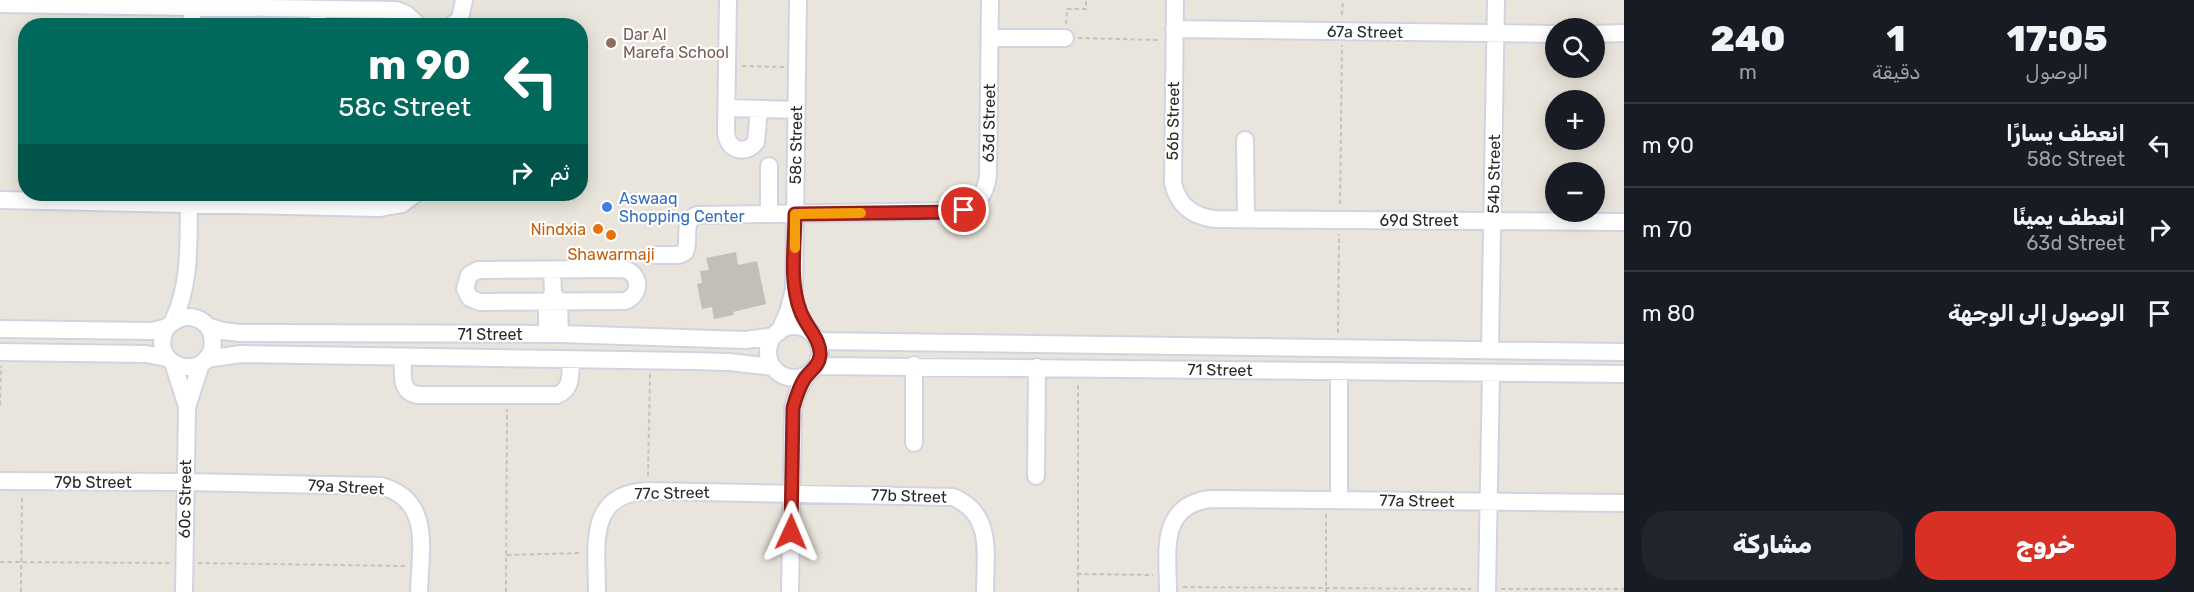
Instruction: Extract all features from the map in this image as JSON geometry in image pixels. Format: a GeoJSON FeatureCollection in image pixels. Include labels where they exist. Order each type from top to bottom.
{"type":"FeatureCollection","features":[{"type":"Feature","properties":{"kind":"street"},"geometry":{"type":"LineString","coordinates":[[461,18],[464,0]]}},
{"type":"Feature","properties":{"kind":"street"},"geometry":{"type":"LineString","coordinates":[[728,0],[727,138],[732,147],[742,150],[753,146],[756,142],[759,109]]}},
{"type":"Feature","properties":{"kind":"street","name":"58c Street"},"geometry":{"type":"LineString","coordinates":[[776,334],[788,312],[794,290],[798,0]]}},
{"type":"Feature","properties":{"kind":"street","name":"63d Street"},"geometry":{"type":"LineString","coordinates":[[654,255],[679,255],[685,252],[688,223],[694,216],[955,212],[972,206],[984,192],[988,175],[990,0]]}},
{"type":"Feature","properties":{"kind":"street","name":"56b Street"},"geometry":{"type":"LineString","coordinates":[[1175,0],[1173,183],[1175,193],[1187,208],[1195,214],[1214,219]]}},
{"type":"Feature","properties":{"kind":"street","name":"54b Street"},"geometry":{"type":"LineString","coordinates":[[1490,348],[1496,0]]}},
{"type":"Feature","properties":{"kind":"street"},"geometry":{"type":"LineString","coordinates":[[0,4],[192,3],[318,17],[367,5],[396,10],[410,18]]}},
{"type":"Feature","properties":{"kind":"street","name":"67a Street"},"geometry":{"type":"LineString","coordinates":[[1174,35],[1342,32],[1545,34]]}},
{"type":"Feature","properties":{"kind":"street"},"geometry":{"type":"LineString","coordinates":[[1605,34],[1624,33]]}},
{"type":"Feature","properties":{"kind":"street"},"geometry":{"type":"LineString","coordinates":[[990,38],[1065,38]]}},
{"type":"Feature","properties":{"kind":"street"},"geometry":{"type":"LineString","coordinates":[[727,108],[796,110]]}},
{"type":"Feature","properties":{"kind":"street"},"geometry":{"type":"LineString","coordinates":[[1245,140],[1246,219]]}},
{"type":"Feature","properties":{"kind":"street"},"geometry":{"type":"LineString","coordinates":[[769,166],[769,214]]}},
{"type":"Feature","properties":{"kind":"street"},"geometry":{"type":"LineString","coordinates":[[0,200],[18,200]]}},
{"type":"Feature","properties":{"kind":"street"},"geometry":{"type":"LineString","coordinates":[[170,361],[164,352],[162,339],[183,299],[187,274],[189,201]]}},
{"type":"Feature","properties":{"kind":"street"},"geometry":{"type":"LineString","coordinates":[[231,201],[380,208],[402,204],[406,201]]}},
{"type":"Feature","properties":{"kind":"street","name":"69d Street"},"geometry":{"type":"LineString","coordinates":[[1214,219],[1624,222]]}},
{"type":"Feature","properties":{"kind":"street"},"geometry":{"type":"LineString","coordinates":[[622,269],[632,273],[637,282],[636,292],[625,301],[553,298],[480,302],[467,294],[465,284],[469,275],[478,270],[622,269]]}},
{"type":"Feature","properties":{"kind":"street"},"geometry":{"type":"LineString","coordinates":[[552,270],[553,334]]}},
{"type":"Feature","properties":{"kind":"street"},"geometry":{"type":"LineString","coordinates":[[0,352],[146,354],[187,368],[204,362],[213,346],[211,332],[204,323],[187,274]]}},
{"type":"Feature","properties":{"kind":"street","name":"58c Street"},"geometry":{"type":"LineString","coordinates":[[794,290],[800,311],[814,336]]}},
{"type":"Feature","properties":{"kind":"street"},"geometry":{"type":"LineString","coordinates":[[0,329],[145,331],[187,317],[204,323]]}},
{"type":"Feature","properties":{"kind":"street","name":"71 Street"},"geometry":{"type":"LineString","coordinates":[[204,323],[223,331],[240,333],[553,334],[739,340],[776,334]]}},
{"type":"Feature","properties":{"kind":"street"},"geometry":{"type":"LineString","coordinates":[[790,592],[793,408],[798,391],[820,353],[814,336],[797,326],[776,334],[768,354],[793,408]]}},
{"type":"Feature","properties":{"kind":"street","name":"71 Street"},"geometry":{"type":"LineString","coordinates":[[814,336],[1624,352]]}},
{"type":"Feature","properties":{"kind":"street","name":"71 Street"},"geometry":{"type":"LineString","coordinates":[[204,362],[232,354],[729,362],[775,369]]}},
{"type":"Feature","properties":{"kind":"street"},"geometry":{"type":"LineString","coordinates":[[402,358],[404,384],[406,389],[414,395],[507,396],[562,394],[570,380],[571,359]]}},
{"type":"Feature","properties":{"kind":"street","name":"60c Street"},"geometry":{"type":"LineString","coordinates":[[170,361],[187,407]]}},
{"type":"Feature","properties":{"kind":"street","name":"60c Street"},"geometry":{"type":"LineString","coordinates":[[184,592],[187,407],[204,362]]}},
{"type":"Feature","properties":{"kind":"street"},"geometry":{"type":"LineString","coordinates":[[914,365],[914,443]]}},
{"type":"Feature","properties":{"kind":"street","name":"71 Street"},"geometry":{"type":"LineString","coordinates":[[812,370],[914,365],[1624,374]]}},
{"type":"Feature","properties":{"kind":"street"},"geometry":{"type":"LineString","coordinates":[[1036,476],[1037,367]]}},
{"type":"Feature","properties":{"kind":"street"},"geometry":{"type":"LineString","coordinates":[[775,369],[789,378],[801,377],[812,370]]}},
{"type":"Feature","properties":{"kind":"street"},"geometry":{"type":"LineString","coordinates":[[1332,500],[1339,372]]}},
{"type":"Feature","properties":{"kind":"street"},"geometry":{"type":"LineString","coordinates":[[1487,590],[1491,373]]}},
{"type":"Feature","properties":{"kind":"street","name":"79b Street"},"geometry":{"type":"LineString","coordinates":[[0,481],[185,482]]}},
{"type":"Feature","properties":{"kind":"street","name":"79a Street"},"geometry":{"type":"LineString","coordinates":[[185,482],[381,486],[393,490],[409,501],[418,517],[419,592]]}},
{"type":"Feature","properties":{"kind":"street","name":"77c Street"},"geometry":{"type":"LineString","coordinates":[[597,592],[597,531],[600,519],[614,500],[624,494],[648,491],[792,493]]}},
{"type":"Feature","properties":{"kind":"street","name":"77b Street"},"geometry":{"type":"LineString","coordinates":[[792,493],[942,495],[953,496],[963,501],[980,517],[983,528],[985,592]]}},
{"type":"Feature","properties":{"kind":"street","name":"77a Street"},"geometry":{"type":"LineString","coordinates":[[1168,590],[1168,542],[1173,520],[1179,512],[1198,500],[1624,503]]}},
{"type":"Feature","properties":{"kind":"path"},"geometry":{"type":"LineString","coordinates":[[1086,0],[1086,9],[1067,9],[1065,38],[1174,35]]}},
{"type":"Feature","properties":{"kind":"path"},"geometry":{"type":"LineString","coordinates":[[1338,347],[1342,0]]}},
{"type":"Feature","properties":{"kind":"path"},"geometry":{"type":"LineString","coordinates":[[727,75],[741,76],[741,66],[785,67],[785,72],[797,72]]}},
{"type":"Feature","properties":{"kind":"path"},"geometry":{"type":"LineString","coordinates":[[0,352],[0,405]]}},
{"type":"Feature","properties":{"kind":"path"},"geometry":{"type":"LineString","coordinates":[[648,491],[650,360]]}},
{"type":"Feature","properties":{"kind":"path"},"geometry":{"type":"LineString","coordinates":[[1077,592],[1078,368]]}},
{"type":"Feature","properties":{"kind":"path"},"geometry":{"type":"LineString","coordinates":[[506,592],[507,396]]}},
{"type":"Feature","properties":{"kind":"path"},"geometry":{"type":"LineString","coordinates":[[21,592],[22,481]]}},
{"type":"Feature","properties":{"kind":"path"},"geometry":{"type":"LineString","coordinates":[[1326,590],[1332,500]]}},
{"type":"Feature","properties":{"kind":"path"},"geometry":{"type":"LineString","coordinates":[[507,555],[597,553]]}},
{"type":"Feature","properties":{"kind":"path"},"geometry":{"type":"LineString","coordinates":[[0,562],[419,566]]}},
{"type":"Feature","properties":{"kind":"path"},"geometry":{"type":"LineString","coordinates":[[1077,574],[1153,575],[1153,587],[1168,590],[1624,589]]}},
{"type":"Feature","properties":{"kind":"building"},"geometry":{"type":"Polygon","coordinates":[[[736,252],[738,265],[757,261],[766,304],[714,319],[712,307],[702,309],[697,284],[702,283],[700,271],[709,270],[706,258],[736,252]]]}},
{"type":"Feature","properties":{"kind":"slow traffic"},"geometry":{"type":"LineString","coordinates":[[795,248],[795,214],[861,213]]}},
{"type":"Feature","properties":{"kind":"place","name":"Dar Al Marefa School"},"geometry":{"type":"Point","coordinates":[611,43]}},
{"type":"Feature","properties":{"kind":"place","name":"Aswaaq Shopping Center"},"geometry":{"type":"Point","coordinates":[607,207]}},
{"type":"Feature","properties":{"kind":"place","name":"Nindxia"},"geometry":{"type":"Point","coordinates":[598,229]}},
{"type":"Feature","properties":{"kind":"place","name":"Shawarmaji"},"geometry":{"type":"Point","coordinates":[611,235]}},
{"type":"Feature","properties":{"kind":"route"},"geometry":{"type":"LineString","coordinates":[[791,532],[793,408],[798,391],[807,375],[817,366],[820,353],[818,341],[804,321],[794,290],[795,214],[964,210]]}}]}
